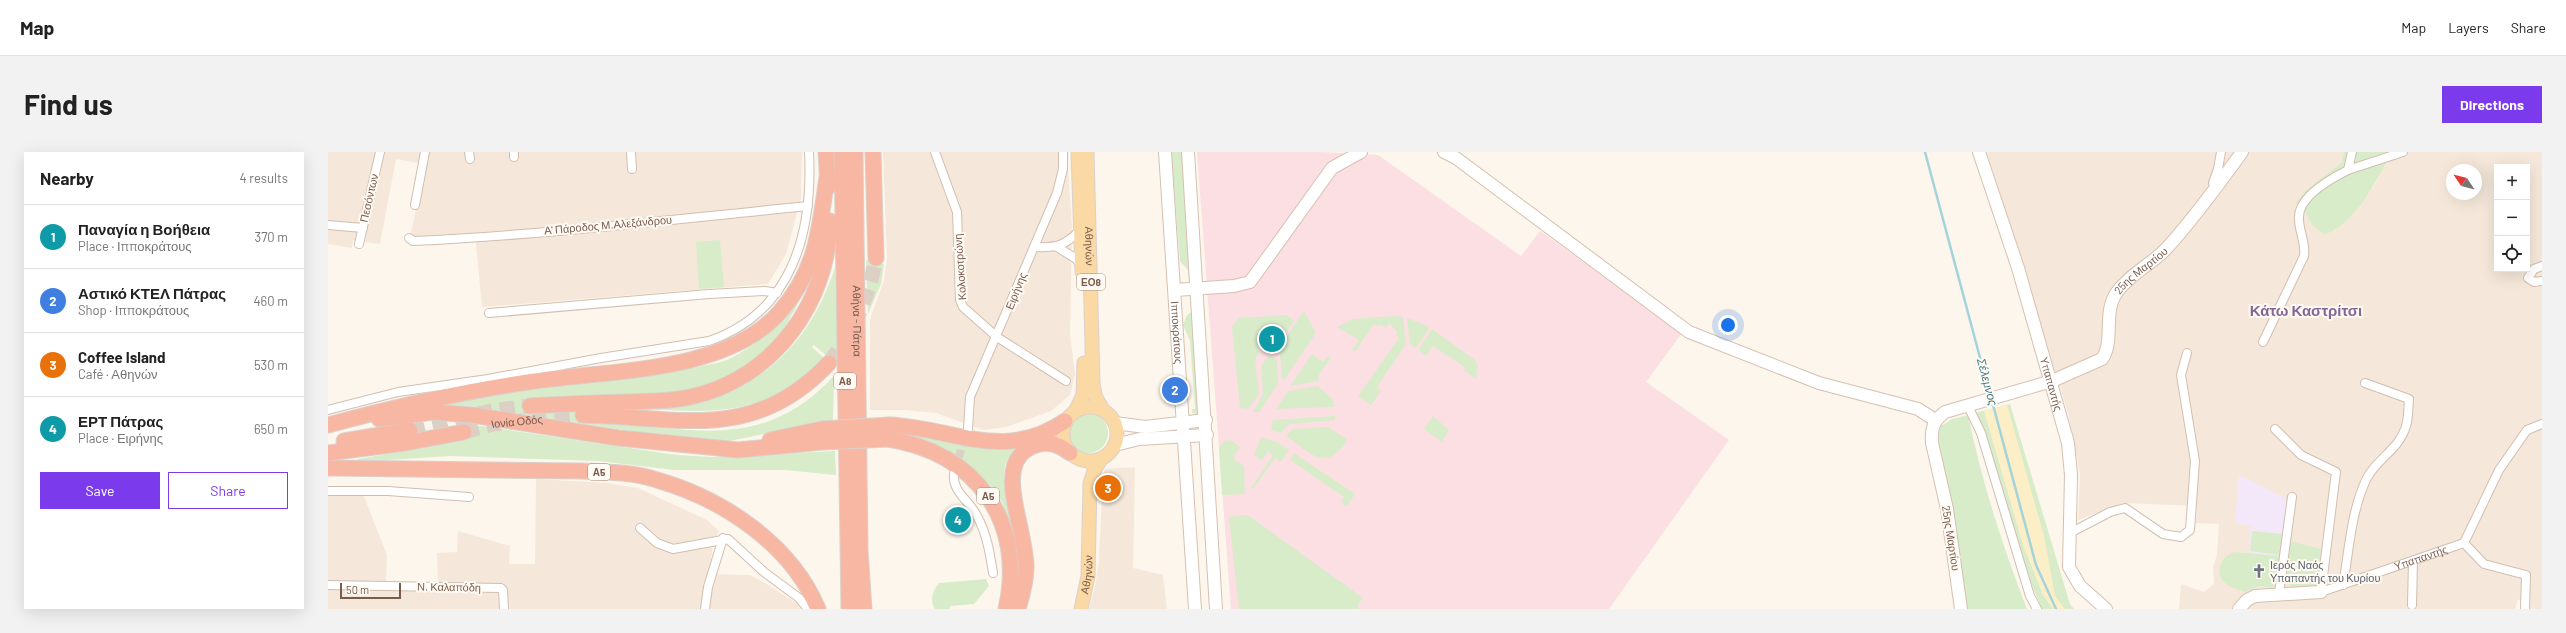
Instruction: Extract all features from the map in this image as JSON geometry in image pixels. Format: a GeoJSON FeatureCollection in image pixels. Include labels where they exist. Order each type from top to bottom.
{"type":"FeatureCollection","features":[{"type":"Feature","properties":{"kind":"highway"},"geometry":{"type":"LineString","coordinates":[[530,406],[689,398],[723,387],[762,363],[796,328],[818,286],[829,237],[826,152]]}},
{"type":"Feature","properties":{"kind":"highway","name":"Αθήνα - Πάτρα"},"geometry":{"type":"LineString","coordinates":[[842,152],[849,609]]}},
{"type":"Feature","properties":{"kind":"highway","name":"Αθήνα - Πάτρα"},"geometry":{"type":"LineString","coordinates":[[855,152],[860,550],[864,609]]}},
{"type":"Feature","properties":{"kind":"highway"},"geometry":{"type":"LineString","coordinates":[[873,152],[876,258]]}},
{"type":"Feature","properties":{"kind":"highway"},"geometry":{"type":"LineString","coordinates":[[328,425],[405,404],[457,394],[529,382],[672,364],[702,358],[728,350],[763,328],[777,315],[797,289],[812,259],[820,232],[827,177]]}},
{"type":"Feature","properties":{"kind":"highway"},"geometry":{"type":"LineString","coordinates":[[583,415],[696,421],[732,419],[778,405],[795,395],[829,363]]}},
{"type":"Feature","properties":{"kind":"highway","name":"Ιονία Οδός"},"geometry":{"type":"LineString","coordinates":[[328,425],[440,413],[472,415],[620,438],[706,448],[738,450],[822,436],[889,432]]}},
{"type":"Feature","properties":{"kind":"highway"},"geometry":{"type":"LineString","coordinates":[[889,432],[924,428],[970,440],[992,443],[1035,434],[1071,415]]}},
{"type":"Feature","properties":{"kind":"highway"},"geometry":{"type":"LineString","coordinates":[[328,443],[410,430]]}},
{"type":"Feature","properties":{"kind":"highway"},"geometry":{"type":"LineString","coordinates":[[328,453],[404,443],[464,432]]}},
{"type":"Feature","properties":{"kind":"highway","name":"Α5"},"geometry":{"type":"LineString","coordinates":[[889,432],[944,457],[969,474],[990,499],[1005,529],[1010,554],[1010,584],[1006,609]]}},
{"type":"Feature","properties":{"kind":"highway"},"geometry":{"type":"LineString","coordinates":[[1018,609],[1023,595],[1026,568],[1022,530],[1012,479],[1014,467],[1025,450],[1044,443],[1056,444],[1075,457]]}},
{"type":"Feature","properties":{"kind":"highway","name":"Α5"},"geometry":{"type":"LineString","coordinates":[[328,468],[568,470],[622,473],[656,479],[703,496],[747,522],[785,559],[801,579],[818,609]]}},
{"type":"Feature","properties":{"kind":"main road","name":"Αθηνών"},"geometry":{"type":"LineString","coordinates":[[1078,152],[1084,385],[1083,395],[1062,434],[1075,457],[1090,491]]}},
{"type":"Feature","properties":{"kind":"main road","name":"Αθηνών"},"geometry":{"type":"LineString","coordinates":[[1087,152],[1093,383],[1095,396],[1103,410],[1115,423]]}},
{"type":"Feature","properties":{"kind":"main road"},"geometry":{"type":"LineString","coordinates":[[1071,415],[1089,406],[1103,410]]}},
{"type":"Feature","properties":{"kind":"main road"},"geometry":{"type":"LineString","coordinates":[[1115,423],[1117,434],[1115,445]]}},
{"type":"Feature","properties":{"kind":"main road","name":"Αθηνών"},"geometry":{"type":"LineString","coordinates":[[1081,609],[1088,576],[1090,491],[1092,477],[1101,459],[1115,445]]}},
{"type":"Feature","properties":{"kind":"main road"},"geometry":{"type":"LineString","coordinates":[[1075,457],[1091,461],[1101,459]]}},
{"type":"Feature","properties":{"kind":"street","name":"Πεσόντων"},"geometry":{"type":"LineString","coordinates":[[359,244],[380,152]]}},
{"type":"Feature","properties":{"kind":"street"},"geometry":{"type":"LineString","coordinates":[[415,205],[425,152]]}},
{"type":"Feature","properties":{"kind":"street"},"geometry":{"type":"LineString","coordinates":[[631,152],[632,169]]}},
{"type":"Feature","properties":{"kind":"street"},"geometry":{"type":"LineString","coordinates":[[328,410],[398,392],[488,379],[601,358],[710,341],[725,336],[751,319],[778,293],[802,242],[808,206],[810,152]]}},
{"type":"Feature","properties":{"kind":"street","name":"Κολοκοτρώνη"},"geometry":{"type":"LineString","coordinates":[[935,152],[957,212],[960,300],[963,307],[997,337],[1066,381]]}},
{"type":"Feature","properties":{"kind":"street","name":"Ειρήνης"},"geometry":{"type":"LineString","coordinates":[[968,429],[970,398],[997,337],[1060,182],[1063,152]]}},
{"type":"Feature","properties":{"kind":"street","name":"Ιπποκράτους"},"geometry":{"type":"LineString","coordinates":[[1165,152],[1185,436],[1195,609]]}},
{"type":"Feature","properties":{"kind":"street","name":"Ιπποκράτους"},"geometry":{"type":"LineString","coordinates":[[1188,152],[1207,435],[1216,609]]}},
{"type":"Feature","properties":{"kind":"street"},"geometry":{"type":"LineString","coordinates":[[1175,290],[1234,286],[1250,282],[1332,168],[1361,152]]}},
{"type":"Feature","properties":{"kind":"street"},"geometry":{"type":"LineString","coordinates":[[1444,152],[1456,158],[1689,332],[1814,382],[1918,409],[1936,420],[1945,412],[1974,404],[1981,433],[2030,596],[2037,609]]}},
{"type":"Feature","properties":{"kind":"street","name":"Υπαπαντής"},"geometry":{"type":"LineString","coordinates":[[1980,152],[2052,381],[2068,443],[2071,475],[2068,534],[2069,567],[2074,578],[2106,609]]}},
{"type":"Feature","properties":{"kind":"street"},"geometry":{"type":"LineString","coordinates":[[2215,186],[2213,183],[2218,169],[2221,152]]}},
{"type":"Feature","properties":{"kind":"street","name":"25ης Μαρτίου"},"geometry":{"type":"LineString","coordinates":[[1974,404],[2009,395],[2052,381],[2102,359],[2107,348],[2109,313],[2118,292],[2155,260],[2173,241],[2242,152]]}},
{"type":"Feature","properties":{"kind":"street"},"geometry":{"type":"LineString","coordinates":[[2348,170],[2352,152]]}},
{"type":"Feature","properties":{"kind":"street"},"geometry":{"type":"LineString","coordinates":[[2263,342],[2271,330],[2304,256],[2305,242],[2298,220],[2300,212],[2306,201],[2316,189],[2348,170],[2403,152]]}},
{"type":"Feature","properties":{"kind":"street","name":"Α' Πάροδος Μ.Αλεξάνδρου"},"geometry":{"type":"LineString","coordinates":[[409,238],[413,241],[434,240],[552,231],[808,206]]}},
{"type":"Feature","properties":{"kind":"street"},"geometry":{"type":"LineString","coordinates":[[328,225],[363,228]]}},
{"type":"Feature","properties":{"kind":"street"},"geometry":{"type":"LineString","coordinates":[[1034,248],[1057,247],[1069,242],[1081,229]]}},
{"type":"Feature","properties":{"kind":"street"},"geometry":{"type":"LineString","coordinates":[[1057,247],[1076,258],[1082,266]]}},
{"type":"Feature","properties":{"kind":"street"},"geometry":{"type":"LineString","coordinates":[[2542,266],[2534,269],[2528,278],[2534,282],[2542,281]]}},
{"type":"Feature","properties":{"kind":"street"},"geometry":{"type":"LineString","coordinates":[[489,313],[702,295],[765,291],[778,293]]}},
{"type":"Feature","properties":{"kind":"street"},"geometry":{"type":"LineString","coordinates":[[2068,534],[2110,512],[2125,508],[2163,534],[2181,537],[2190,530],[2195,461],[2180,375],[2187,353]]}},
{"type":"Feature","properties":{"kind":"street"},"geometry":{"type":"LineString","coordinates":[[2343,585],[2354,522],[2366,481],[2376,464],[2400,440],[2406,429],[2408,399],[2404,395],[2365,383]]}},
{"type":"Feature","properties":{"kind":"street"},"geometry":{"type":"LineString","coordinates":[[1115,423],[1145,427],[1206,420]]}},
{"type":"Feature","properties":{"kind":"street","name":"25ης Μαρτίου"},"geometry":{"type":"LineString","coordinates":[[1936,420],[1931,432],[1932,443],[1946,509],[1961,609]]}},
{"type":"Feature","properties":{"kind":"street"},"geometry":{"type":"LineString","coordinates":[[2525,609],[2526,574],[2484,564],[2464,544],[2499,470],[2527,430],[2542,424]]}},
{"type":"Feature","properties":{"kind":"street"},"geometry":{"type":"LineString","coordinates":[[2275,429],[2301,455],[2336,472],[2321,592]]}},
{"type":"Feature","properties":{"kind":"street"},"geometry":{"type":"LineString","coordinates":[[1115,445],[1139,439],[1207,435]]}},
{"type":"Feature","properties":{"kind":"street"},"geometry":{"type":"LineString","coordinates":[[954,474],[956,488],[977,515],[984,530],[993,573]]}},
{"type":"Feature","properties":{"kind":"street"},"geometry":{"type":"LineString","coordinates":[[328,491],[388,491],[468,497]]}},
{"type":"Feature","properties":{"kind":"street"},"geometry":{"type":"LineString","coordinates":[[2279,593],[2292,497]]}},
{"type":"Feature","properties":{"kind":"street"},"geometry":{"type":"LineString","coordinates":[[640,528],[657,543],[673,549],[723,538],[733,543],[760,568],[802,601],[808,609]]}},
{"type":"Feature","properties":{"kind":"street"},"geometry":{"type":"LineString","coordinates":[[705,609],[708,587],[723,538]]}},
{"type":"Feature","properties":{"kind":"street","name":"Υπαπαντής"},"geometry":{"type":"LineString","coordinates":[[2239,609],[2247,600],[2255,596],[2279,593],[2321,592],[2464,544]]}},
{"type":"Feature","properties":{"kind":"street"},"geometry":{"type":"LineString","coordinates":[[2412,605],[2414,561]]}},
{"type":"Feature","properties":{"kind":"street","name":"Ν. Καλαπόδη"},"geometry":{"type":"LineString","coordinates":[[328,585],[501,588],[503,590],[504,609]]}},
{"type":"Feature","properties":{"kind":"shaded area"},"geometry":{"type":"Polygon","coordinates":[[[328,152],[802,152],[801,198],[786,254],[768,284],[482,307],[475,233],[410,238],[425,164],[396,159],[380,244],[353,240],[352,248],[328,244],[328,152]]]}},
{"type":"Feature","properties":{"kind":"shaded area"},"geometry":{"type":"Polygon","coordinates":[[[883,152],[1067,152],[1072,225],[1070,334],[1075,375],[1070,395],[1051,411],[1006,427],[983,430],[936,413],[906,410],[870,410],[870,319],[884,280],[887,259],[883,152]]]}},
{"type":"Feature","properties":{"kind":"shaded area"},"geometry":{"type":"Polygon","coordinates":[[[1197,152],[1321,152],[1378,155],[1521,256],[1540,231],[1682,333],[1646,382],[1729,440],[1609,609],[1231,609],[1197,152]]]}},
{"type":"Feature","properties":{"kind":"shaded area"},"geometry":{"type":"Polygon","coordinates":[[[1987,152],[2344,152],[2341,163],[2306,190],[2334,231],[2356,209],[2374,186],[2392,152],[2542,152],[2542,609],[2529,609],[2518,599],[2515,609],[2179,609],[2181,584],[2204,592],[2214,584],[2213,568],[2217,554],[2219,524],[2196,523],[2197,506],[2123,503],[2078,520],[2080,475],[2068,413],[1987,152]]]}},
{"type":"Feature","properties":{"kind":"shaded area"},"geometry":{"type":"Polygon","coordinates":[[[1135,467],[1133,568],[1163,575],[1167,609],[1089,609],[1095,587],[1099,560],[1103,474],[1105,469],[1135,467]]]}},
{"type":"Feature","properties":{"kind":"shaded area"},"geometry":{"type":"Polygon","coordinates":[[[2239,475],[2283,497],[2289,498],[2280,556],[2249,553],[2251,525],[2235,524],[2239,475]]]}},
{"type":"Feature","properties":{"kind":"shaded area"},"geometry":{"type":"Polygon","coordinates":[[[536,479],[607,483],[638,488],[707,520],[719,531],[713,545],[709,574],[750,575],[796,603],[801,609],[328,609],[328,496],[363,494],[387,555],[386,583],[438,583],[437,553],[457,552],[458,531],[510,546],[509,564],[535,564],[536,479]]]}},
{"type":"Feature","properties":{"kind":"green space"},"geometry":{"type":"Polygon","coordinates":[[[1171,152],[1185,152],[1193,283],[1189,283],[1188,270],[1180,261],[1171,152]]]}},
{"type":"Feature","properties":{"kind":"green space"},"geometry":{"type":"Polygon","coordinates":[[[2344,152],[2392,152],[2365,199],[2347,220],[2326,234],[2312,224],[2304,211],[2296,203],[2306,190],[2341,163],[2344,152]]]}},
{"type":"Feature","properties":{"kind":"green space"},"geometry":{"type":"Polygon","coordinates":[[[720,240],[724,287],[699,289],[696,242],[720,240]]]}},
{"type":"Feature","properties":{"kind":"green space"},"geometry":{"type":"Polygon","coordinates":[[[866,260],[884,264],[881,284],[868,314],[866,260]]]}},
{"type":"Feature","properties":{"kind":"green space"},"geometry":{"type":"Polygon","coordinates":[[[835,267],[838,366],[814,345],[812,347],[824,358],[792,387],[772,397],[752,404],[731,408],[689,411],[624,407],[666,406],[706,400],[730,391],[752,380],[771,366],[788,350],[803,332],[816,312],[835,267]]]}},
{"type":"Feature","properties":{"kind":"green space"},"geometry":{"type":"Polygon","coordinates":[[[812,278],[784,329],[761,355],[736,375],[699,391],[581,407],[621,421],[645,426],[700,430],[742,428],[762,424],[799,406],[834,376],[833,420],[724,442],[651,434],[470,406],[422,404],[698,367],[725,361],[746,350],[768,332],[787,312],[812,278]]]}},
{"type":"Feature","properties":{"kind":"green space"},"geometry":{"type":"Polygon","coordinates":[[[1193,311],[1201,416],[1192,413],[1192,409],[1195,409],[1190,341],[1183,325],[1187,315],[1193,311]]]}},
{"type":"Feature","properties":{"kind":"green space"},"geometry":{"type":"Polygon","coordinates":[[[1304,311],[1316,333],[1284,380],[1282,379],[1280,353],[1287,344],[1287,336],[1304,311]]]}},
{"type":"Feature","properties":{"kind":"green space"},"geometry":{"type":"Polygon","coordinates":[[[1287,315],[1294,321],[1287,332],[1278,324],[1266,326],[1262,332],[1258,342],[1259,353],[1255,359],[1259,394],[1248,409],[1240,408],[1232,327],[1238,318],[1287,315]]]}},
{"type":"Feature","properties":{"kind":"green space"},"geometry":{"type":"Polygon","coordinates":[[[1394,316],[1403,317],[1406,344],[1377,387],[1381,391],[1371,405],[1358,396],[1399,338],[1396,335],[1397,331],[1389,323],[1386,328],[1380,324],[1378,326],[1374,324],[1355,352],[1352,350],[1359,340],[1337,327],[1353,319],[1394,316]]]}},
{"type":"Feature","properties":{"kind":"green space"},"geometry":{"type":"Polygon","coordinates":[[[1407,318],[1430,327],[1416,348],[1410,344],[1407,318]]]}},
{"type":"Feature","properties":{"kind":"green space"},"geometry":{"type":"Polygon","coordinates":[[[1432,329],[1475,360],[1478,366],[1476,379],[1464,370],[1466,368],[1433,346],[1426,356],[1418,350],[1432,329]]]}},
{"type":"Feature","properties":{"kind":"green space"},"geometry":{"type":"Polygon","coordinates":[[[1312,354],[1323,362],[1328,356],[1331,358],[1318,376],[1319,381],[1290,386],[1312,354]]]}},
{"type":"Feature","properties":{"kind":"green space"},"geometry":{"type":"Polygon","coordinates":[[[1270,355],[1277,360],[1278,384],[1259,412],[1253,412],[1263,394],[1261,365],[1270,355]]]}},
{"type":"Feature","properties":{"kind":"green space"},"geometry":{"type":"Polygon","coordinates":[[[1318,386],[1333,400],[1334,407],[1276,409],[1288,391],[1318,386]]]}},
{"type":"Feature","properties":{"kind":"green space"},"geometry":{"type":"Polygon","coordinates":[[[2010,404],[2070,604],[2074,609],[2042,609],[2023,564],[1975,413],[2010,404]]]}},
{"type":"Feature","properties":{"kind":"green space"},"geometry":{"type":"Polygon","coordinates":[[[1088,413],[1096,415],[1102,419],[1106,425],[1108,433],[1106,441],[1102,447],[1096,451],[1088,453],[1080,451],[1074,447],[1070,441],[1068,433],[1070,425],[1074,419],[1080,415],[1088,413]]]}},
{"type":"Feature","properties":{"kind":"green space"},"geometry":{"type":"Polygon","coordinates":[[[1968,415],[1993,513],[2027,609],[1964,609],[1955,523],[1938,438],[1941,426],[1952,419],[1968,415]]]}},
{"type":"Feature","properties":{"kind":"green space"},"geometry":{"type":"Polygon","coordinates":[[[1335,416],[1335,420],[1289,424],[1281,433],[1271,430],[1273,420],[1335,416]]]}},
{"type":"Feature","properties":{"kind":"green space"},"geometry":{"type":"Polygon","coordinates":[[[1433,416],[1449,430],[1442,442],[1424,429],[1433,416]]]}},
{"type":"Feature","properties":{"kind":"green space"},"geometry":{"type":"Polygon","coordinates":[[[467,424],[677,455],[713,457],[835,451],[836,475],[785,470],[674,470],[599,461],[450,456],[358,462],[358,459],[469,439],[467,424]]]}},
{"type":"Feature","properties":{"kind":"green space"},"geometry":{"type":"Polygon","coordinates":[[[1328,427],[1348,440],[1340,450],[1332,456],[1325,458],[1311,454],[1286,436],[1292,429],[1328,427]]]}},
{"type":"Feature","properties":{"kind":"green space"},"geometry":{"type":"Polygon","coordinates":[[[906,434],[952,440],[975,447],[997,449],[1020,445],[1007,461],[1004,471],[1005,491],[1010,523],[1001,500],[984,478],[960,458],[946,450],[919,437],[906,434]]]}},
{"type":"Feature","properties":{"kind":"green space"},"geometry":{"type":"Polygon","coordinates":[[[1261,437],[1277,442],[1289,450],[1281,462],[1275,458],[1253,489],[1251,488],[1273,455],[1268,451],[1262,460],[1254,455],[1261,437]]]}},
{"type":"Feature","properties":{"kind":"green space"},"geometry":{"type":"Polygon","coordinates":[[[1230,440],[1240,447],[1234,456],[1236,461],[1244,466],[1245,494],[1222,495],[1219,448],[1224,441],[1230,440]]]}},
{"type":"Feature","properties":{"kind":"green space"},"geometry":{"type":"Polygon","coordinates":[[[1294,453],[1355,494],[1347,506],[1341,502],[1344,497],[1290,460],[1294,453]]]}},
{"type":"Feature","properties":{"kind":"green space"},"geometry":{"type":"Polygon","coordinates":[[[1248,515],[1363,598],[1358,604],[1359,609],[1239,609],[1229,517],[1248,515]]]}},
{"type":"Feature","properties":{"kind":"green space"},"geometry":{"type":"Polygon","coordinates":[[[2252,531],[2282,534],[2280,555],[2250,551],[2252,531]]]}},
{"type":"Feature","properties":{"kind":"green space"},"geometry":{"type":"Polygon","coordinates":[[[2290,541],[2321,549],[2315,588],[2297,589],[2285,582],[2290,541]]]}},
{"type":"Feature","properties":{"kind":"green space"},"geometry":{"type":"Polygon","coordinates":[[[2236,552],[2280,556],[2273,588],[2259,586],[2245,592],[2227,585],[2221,579],[2221,564],[2227,556],[2236,552]]]}},
{"type":"Feature","properties":{"kind":"green space"},"geometry":{"type":"Polygon","coordinates":[[[986,579],[989,586],[974,604],[950,606],[950,609],[935,609],[933,606],[932,595],[939,583],[986,579]]]}},
{"type":"Feature","properties":{"kind":"sand"},"geometry":{"type":"Polygon","coordinates":[[[2007,405],[2044,536],[2055,596],[2065,609],[2053,609],[2043,595],[2023,545],[1984,411],[2007,405]]]}},
{"type":"Feature","properties":{"kind":"waterway","name":"Σέλεμνος"},"geometry":{"type":"LineString","coordinates":[[1925,152],[1990,395]]}},
{"type":"Feature","properties":{"kind":"waterway","name":"Σέλεμνος"},"geometry":{"type":"LineString","coordinates":[[1992,401],[2036,565],[2056,609]]}},
{"type":"Feature","properties":{"kind":"tunnel"},"geometry":{"type":"LineString","coordinates":[[829,363],[838,351],[859,313],[869,286],[876,258]]}},
{"type":"Feature","properties":{"kind":"tunnel"},"geometry":{"type":"LineString","coordinates":[[410,430],[491,411],[530,406]]}},
{"type":"Feature","properties":{"kind":"tunnel"},"geometry":{"type":"LineString","coordinates":[[464,432],[493,424],[583,415]]}},
{"type":"Feature","properties":{"kind":"tunnel"},"geometry":{"type":"LineString","coordinates":[[955,469],[966,434]]}},
{"type":"Feature","properties":{"kind":"place","name":"Παναγία η Βοήθεια"},"geometry":{"type":"Point","coordinates":[1272,339]}},
{"type":"Feature","properties":{"kind":"place","name":"Αστικό ΚΤΕΛ Πάτρας"},"geometry":{"type":"Point","coordinates":[1175,390]}},
{"type":"Feature","properties":{"kind":"place","name":"Coffee Island"},"geometry":{"type":"Point","coordinates":[1108,488]}},
{"type":"Feature","properties":{"kind":"place","name":"ΕΡΤ Πάτρας"},"geometry":{"type":"Point","coordinates":[958,520]}},
{"type":"Feature","properties":{"kind":"place","name":"Ιερός Ναός Υπαπαντής του Κυρίου"},"geometry":{"type":"Point","coordinates":[2259,571]}},
{"type":"Feature","properties":{"kind":"district","name":"Κάτω Καστρίτσι"},"geometry":{"type":"Point","coordinates":[2306,311]}}]}
